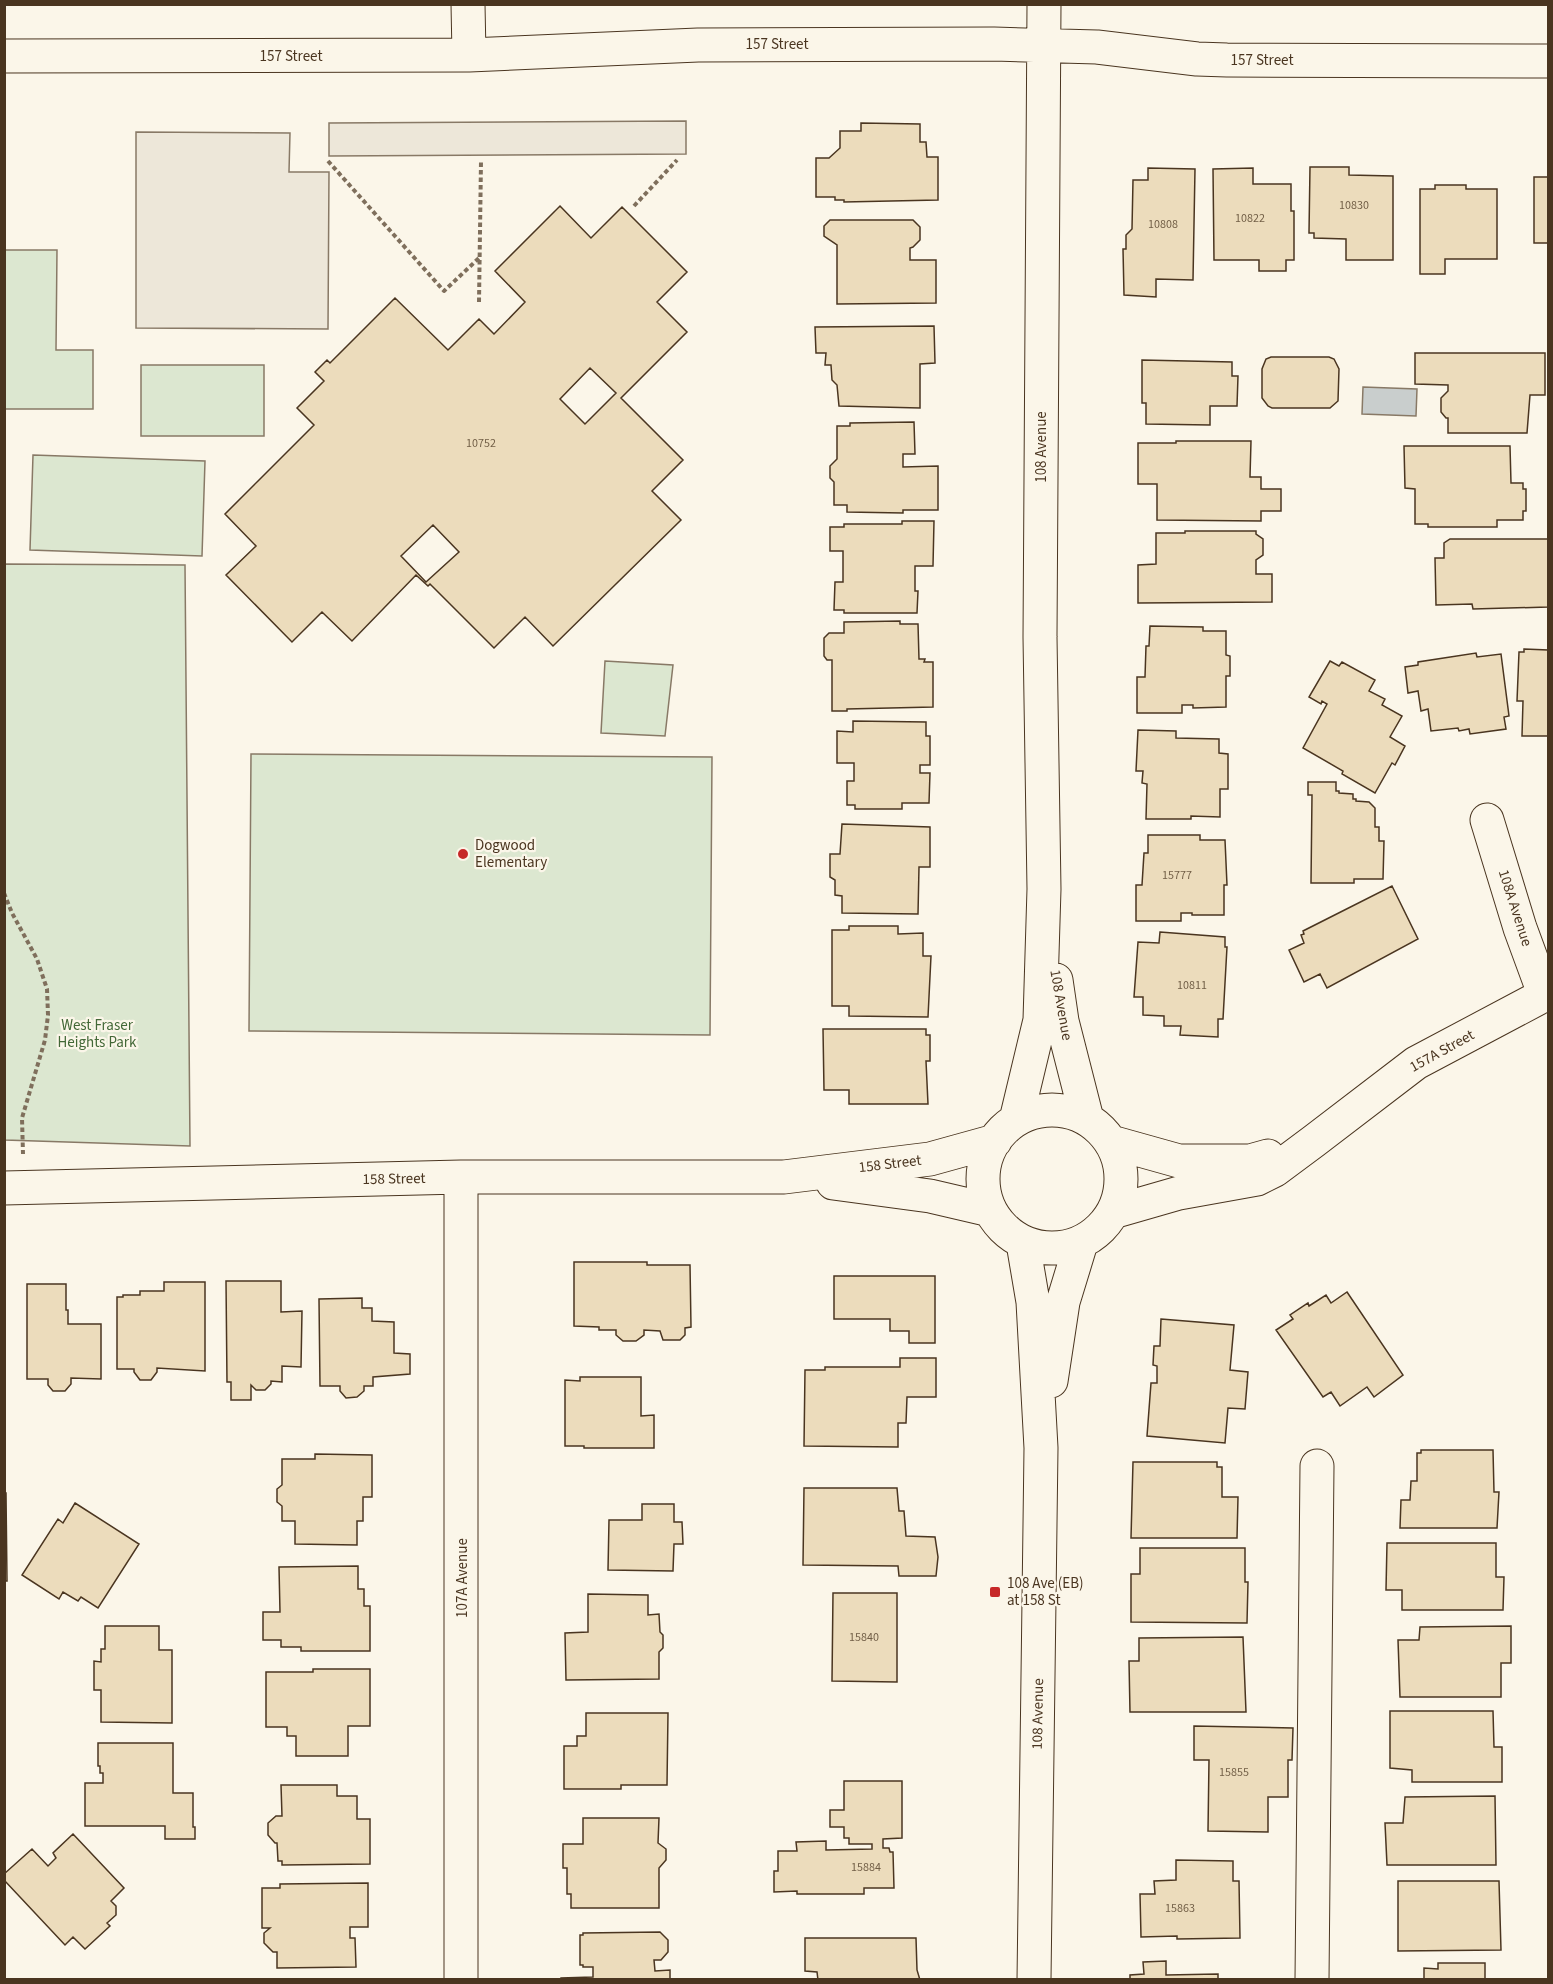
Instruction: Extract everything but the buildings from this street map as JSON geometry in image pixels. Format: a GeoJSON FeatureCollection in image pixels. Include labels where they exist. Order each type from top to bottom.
{"type":"FeatureCollection","features":[{"type":"Feature","properties":{"kind":"street"},"geometry":{"type":"LineString","coordinates":[[468,4],[469,56]]}},
{"type":"Feature","properties":{"kind":"street","name":"108 Avenue"},"geometry":{"type":"LineString","coordinates":[[1006,1130],[1040,1020],[1044,889],[1040,625],[1044,4]]}},
{"type":"Feature","properties":{"kind":"street","name":"157 Street"},"geometry":{"type":"LineString","coordinates":[[4,56],[469,56],[698,45],[994,44],[1097,47],[1197,59],[1227,60],[1548,61]]}},
{"type":"Feature","properties":{"kind":"street","name":"108A Avenue"},"geometry":{"type":"LineString","coordinates":[[1487,820],[1520,928],[1547,994]]}},
{"type":"Feature","properties":{"kind":"street","name":"108 Avenue"},"geometry":{"type":"LineString","coordinates":[[1044,889],[1062,1021],[1087,1119]]}},
{"type":"Feature","properties":{"kind":"street","name":"157A Street"},"geometry":{"type":"LineString","coordinates":[[1113,1212],[1179,1193],[1257,1179],[1275,1170],[1416,1063],[1547,994]]}},
{"type":"Feature","properties":{"kind":"street"},"geometry":{"type":"LineString","coordinates":[[1052,1110],[1070,1112],[1087,1119],[1111,1142],[1119,1159],[1122,1177],[1120,1195],[1113,1212],[1100,1230],[1082,1243],[1062,1248],[1042,1248],[1023,1243],[1004,1229],[990,1210],[984,1193],[983,1175],[987,1157],[1006,1130],[1033,1113],[1052,1110]]}},
{"type":"Feature","properties":{"kind":"street","name":"158 Street"},"geometry":{"type":"LineString","coordinates":[[14,1188],[461,1177],[784,1177],[930,1160],[1006,1130]]}},
{"type":"Feature","properties":{"kind":"street","name":"157A Street"},"geometry":{"type":"LineString","coordinates":[[1111,1142],[1179,1161],[1230,1162],[1250,1161],[1314,1142]]}},
{"type":"Feature","properties":{"kind":"street","name":"107A Avenue"},"geometry":{"type":"LineString","coordinates":[[461,1177],[461,1980]]}},
{"type":"Feature","properties":{"kind":"street","name":"158 Street"},"geometry":{"type":"LineString","coordinates":[[784,1177],[930,1196],[990,1210]]}},
{"type":"Feature","properties":{"kind":"street","name":"108 Avenue"},"geometry":{"type":"LineString","coordinates":[[1023,1243],[1033,1302],[1041,1448],[1034,1980]]}},
{"type":"Feature","properties":{"kind":"street","name":"108 Avenue"},"geometry":{"type":"LineString","coordinates":[[1041,1448],[1063,1302],[1082,1243]]}},
{"type":"Feature","properties":{"kind":"street"},"geometry":{"type":"LineString","coordinates":[[1312,1980],[1317,1466]]}},
{"type":"Feature","properties":{"kind":"path"},"geometry":{"type":"LineString","coordinates":[[634,207],[677,160]]}},
{"type":"Feature","properties":{"kind":"path"},"geometry":{"type":"LineString","coordinates":[[328,161],[444,291],[479,258]]}},
{"type":"Feature","properties":{"kind":"path"},"geometry":{"type":"LineString","coordinates":[[479,302],[481,161]]}},
{"type":"Feature","properties":{"kind":"path"},"geometry":{"type":"LineString","coordinates":[[4,893],[37,959],[47,989],[48,1015],[45,1040],[22,1118],[14,1188]]}},
{"type":"Feature","properties":{"kind":"green space"},"geometry":{"type":"Polygon","coordinates":[[[5,250],[57,250],[56,350],[93,350],[93,409],[5,409],[5,250]]]}},
{"type":"Feature","properties":{"kind":"green space"},"geometry":{"type":"Polygon","coordinates":[[[141,365],[264,365],[264,436],[141,436],[141,365]]]}},
{"type":"Feature","properties":{"kind":"green space"},"geometry":{"type":"Polygon","coordinates":[[[33,455],[205,461],[202,556],[30,550],[33,455]]]}},
{"type":"Feature","properties":{"kind":"green space","name":"West Fraser Heights Park"},"geometry":{"type":"Polygon","coordinates":[[[5,564],[185,565],[190,1146],[5,1140],[5,564]]]}},
{"type":"Feature","properties":{"kind":"green space"},"geometry":{"type":"Polygon","coordinates":[[[605,661],[673,665],[665,736],[601,733],[605,661]]]}},
{"type":"Feature","properties":{"kind":"green space"},"geometry":{"type":"Polygon","coordinates":[[[251,754],[712,757],[710,1035],[249,1031],[251,754]]]}},
{"type":"Feature","properties":{"kind":"shaded area"},"geometry":{"type":"Polygon","coordinates":[[[686,121],[686,154],[329,156],[329,123],[686,121]]]}},
{"type":"Feature","properties":{"kind":"shaded area"},"geometry":{"type":"Polygon","coordinates":[[[136,132],[290,133],[289,172],[329,172],[328,329],[136,328],[136,132]]]}},
{"type":"Feature","properties":{"kind":"shaded area"},"geometry":{"type":"Polygon","coordinates":[[[1363,387],[1417,389],[1416,416],[1362,414],[1363,387]]]}},
{"type":"Feature","properties":{"kind":"place","name":"Dogwood Elementary"},"geometry":{"type":"Point","coordinates":[463,854]}},
{"type":"Feature","properties":{"kind":"place","name":"108 Ave (EB) at 158 St"},"geometry":{"type":"Point","coordinates":[995,1592]}}]}
